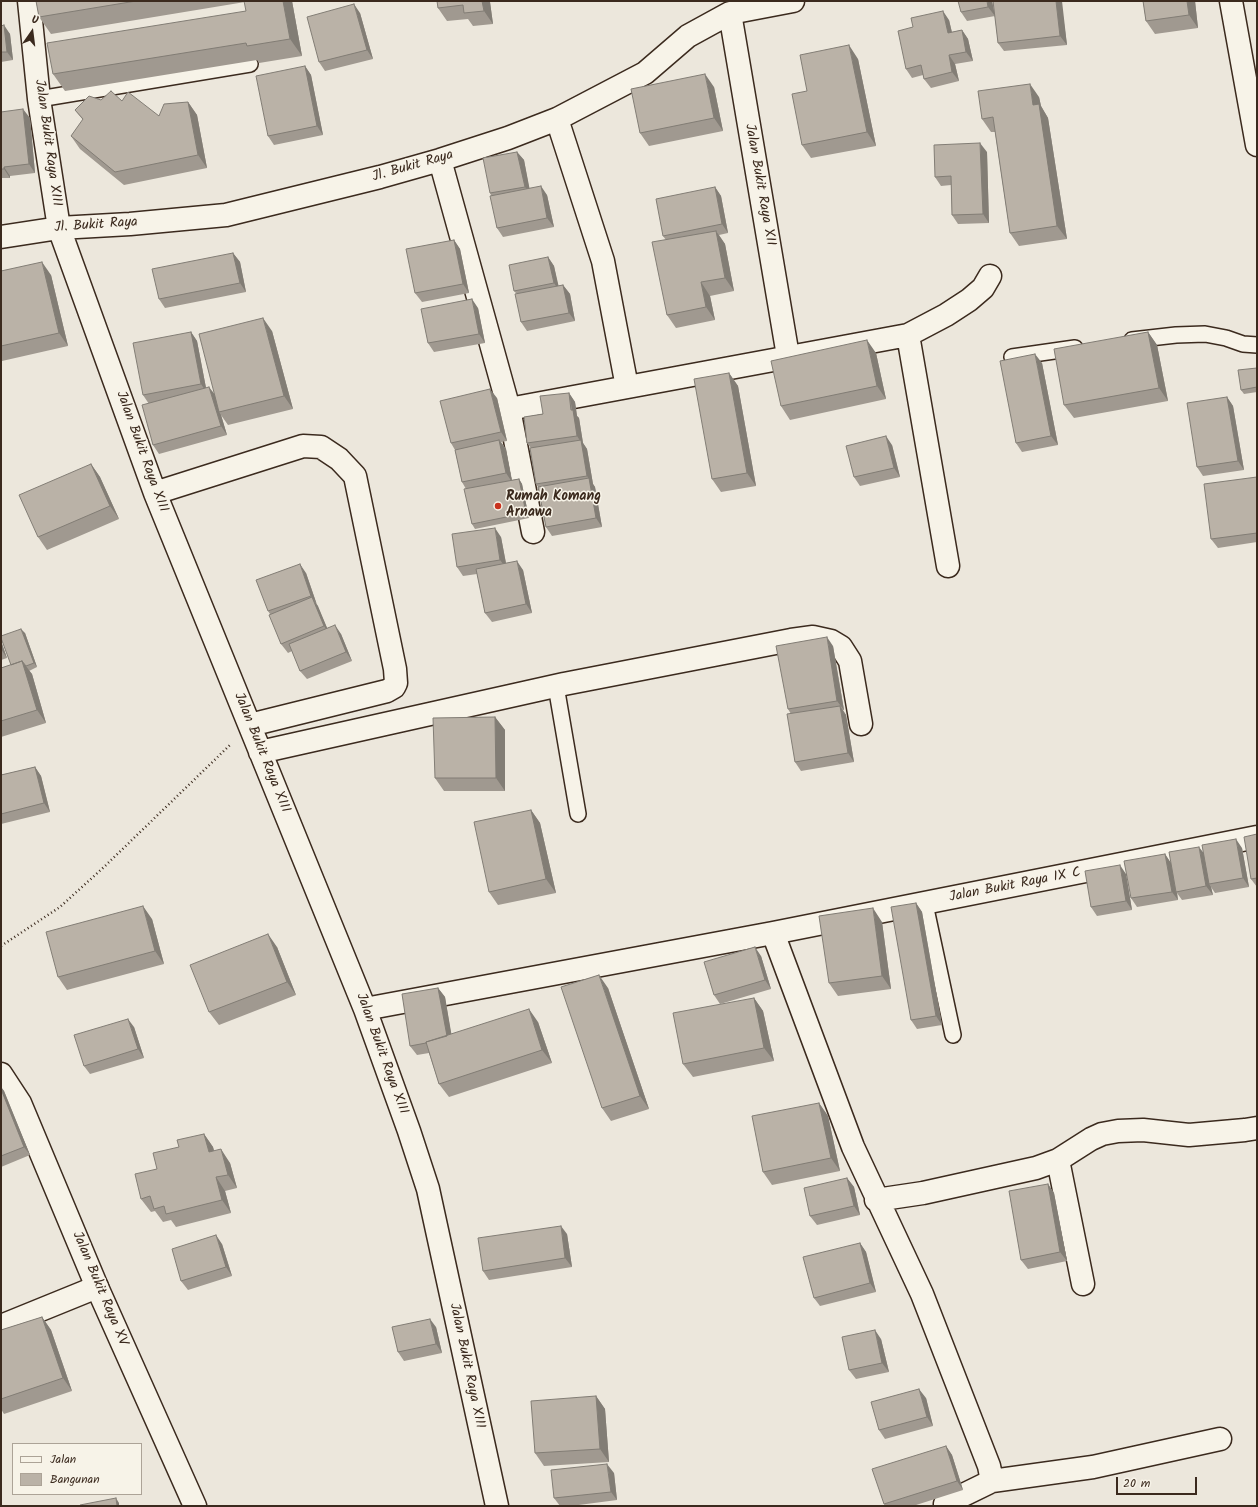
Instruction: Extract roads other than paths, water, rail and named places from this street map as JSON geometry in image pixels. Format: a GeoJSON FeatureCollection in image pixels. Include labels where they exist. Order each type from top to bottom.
{"type":"FeatureCollection","features":[{"type":"Feature","properties":{"kind":"street","name":"Jalan Bukit Raya XIII"},"geometry":{"type":"LineString","coordinates":[[29,1],[39,99],[59,228],[155,494],[365,1009],[409,1131],[428,1189],[497,1506]]}},
{"type":"Feature","properties":{"kind":"street","name":"Jl. Bukit Raya"},"geometry":{"type":"LineString","coordinates":[[1,237],[59,228],[130,224],[226,215],[440,160],[508,138],[557,119],[645,73],[688,36],[730,13],[793,1]]}},
{"type":"Feature","properties":{"kind":"street"},"geometry":{"type":"LineString","coordinates":[[1232,1],[1257,144]]}},
{"type":"Feature","properties":{"kind":"street","name":"Jalan Bukit Raya XII"},"geometry":{"type":"LineString","coordinates":[[730,13],[788,356]]}},
{"type":"Feature","properties":{"kind":"street"},"geometry":{"type":"LineString","coordinates":[[557,119],[603,261],[626,387]]}},
{"type":"Feature","properties":{"kind":"street"},"geometry":{"type":"LineString","coordinates":[[440,160],[509,409],[533,532]]}},
{"type":"Feature","properties":{"kind":"street"},"geometry":{"type":"LineString","coordinates":[[509,409],[788,356],[908,335],[946,315],[969,300],[983,288],[990,276]]}},
{"type":"Feature","properties":{"kind":"street"},"geometry":{"type":"LineString","coordinates":[[908,335],[948,566]]}},
{"type":"Feature","properties":{"kind":"street"},"geometry":{"type":"LineString","coordinates":[[155,494],[303,446],[321,447],[339,459],[355,476],[395,670],[396,683],[394,687],[387,691],[250,725]]}},
{"type":"Feature","properties":{"kind":"street"},"geometry":{"type":"LineString","coordinates":[[260,752],[556,686],[790,640],[813,637],[831,641],[841,647],[850,661],[861,724]]}},
{"type":"Feature","properties":{"kind":"street","name":"Jalan Bukit Raya IX C"},"geometry":{"type":"LineString","coordinates":[[365,1009],[925,904],[1257,837]]}},
{"type":"Feature","properties":{"kind":"street"},"geometry":{"type":"LineString","coordinates":[[773,933],[853,1147],[876,1200],[922,1294],[983,1451],[992,1480]]}},
{"type":"Feature","properties":{"kind":"street","name":"Jalan Bukit Raya XV"},"geometry":{"type":"LineString","coordinates":[[1,1074],[20,1103],[98,1287],[195,1506]]}},
{"type":"Feature","properties":{"kind":"street"},"geometry":{"type":"LineString","coordinates":[[876,1200],[923,1193],[1036,1168],[1058,1160],[1091,1139],[1102,1134],[1118,1131],[1143,1130],[1189,1135],[1257,1128]]}},
{"type":"Feature","properties":{"kind":"street"},"geometry":{"type":"LineString","coordinates":[[1058,1160],[1083,1284]]}},
{"type":"Feature","properties":{"kind":"street"},"geometry":{"type":"LineString","coordinates":[[1,1326],[98,1287]]}},
{"type":"Feature","properties":{"kind":"street"},"geometry":{"type":"LineString","coordinates":[[945,1504],[992,1480],[1093,1467],[1220,1439]]}},
{"type":"Feature","properties":{"kind":"lane"},"geometry":{"type":"LineString","coordinates":[[39,99],[250,64]]}},
{"type":"Feature","properties":{"kind":"lane"},"geometry":{"type":"LineString","coordinates":[[1118,342],[1176,335],[1205,334],[1226,338],[1243,344],[1257,345]]}},
{"type":"Feature","properties":{"kind":"lane"},"geometry":{"type":"LineString","coordinates":[[1012,357],[1088,346]]}},
{"type":"Feature","properties":{"kind":"lane"},"geometry":{"type":"LineString","coordinates":[[556,686],[578,814]]}},
{"type":"Feature","properties":{"kind":"lane"},"geometry":{"type":"LineString","coordinates":[[925,904],[953,1035]]}},
{"type":"Feature","properties":{"kind":"place","name":"Rumah Komang Arnawa"},"geometry":{"type":"Point","coordinates":[498,506]}}]}
